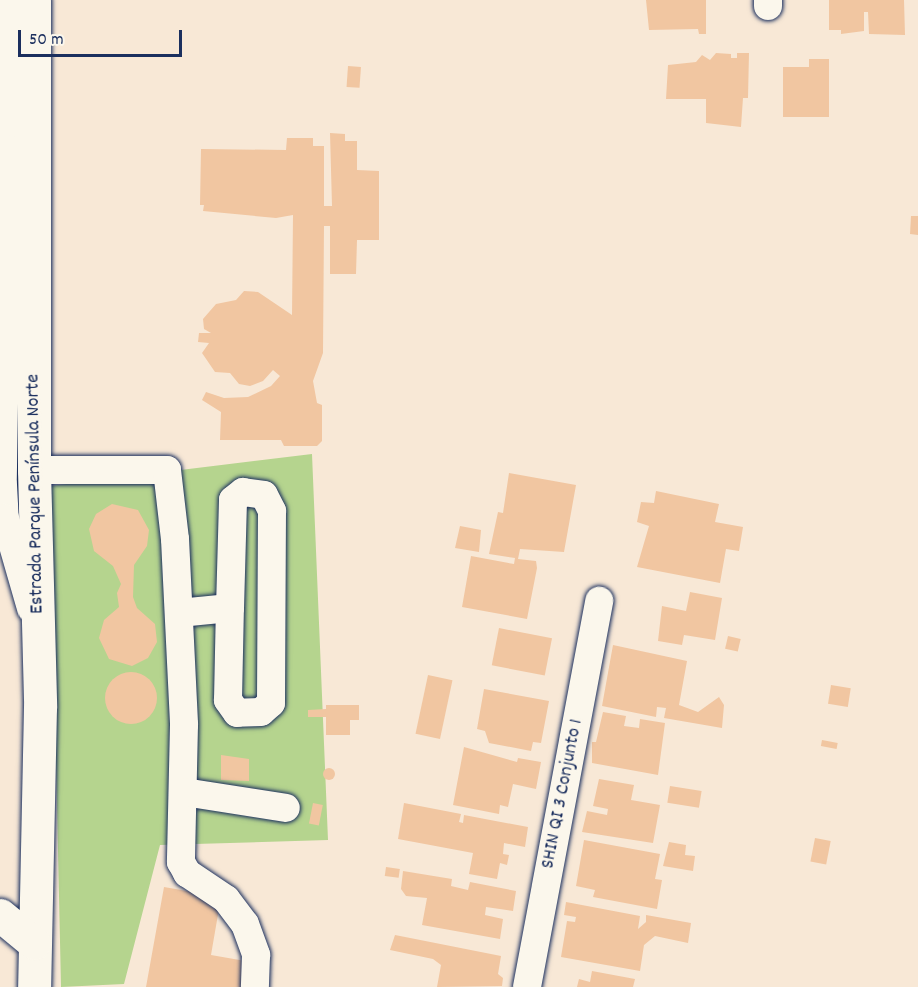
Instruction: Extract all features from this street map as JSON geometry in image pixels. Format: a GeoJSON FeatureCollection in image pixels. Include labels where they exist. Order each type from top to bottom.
{"type":"FeatureCollection","features":[{"type":"Feature","properties":{"kind":"main road","name":"Estrada Parque Península Norte"},"geometry":{"type":"LineString","coordinates":[[34,0],[34,470],[38,633],[34,987]]}},
{"type":"Feature","properties":{"kind":"main road"},"geometry":{"type":"LineString","coordinates":[[0,915],[34,943]]}},
{"type":"Feature","properties":{"kind":"street"},"geometry":{"type":"LineString","coordinates":[[10,0],[5,42],[2,485],[5,518],[38,633]]}},
{"type":"Feature","properties":{"kind":"street"},"geometry":{"type":"LineString","coordinates":[[34,470],[167,470],[179,613],[184,792],[180,862],[187,873],[226,899],[245,924],[256,955],[255,987]]}},
{"type":"Feature","properties":{"kind":"street"},"geometry":{"type":"LineString","coordinates":[[243,492],[264,495],[272,512],[271,703],[261,712],[237,713],[228,700],[230,608],[233,500],[243,492]]}},
{"type":"Feature","properties":{"kind":"street","name":"SHIN QI 3 Conjunto 1"},"geometry":{"type":"LineString","coordinates":[[527,987],[599,601]]}},
{"type":"Feature","properties":{"kind":"street"},"geometry":{"type":"LineString","coordinates":[[179,613],[230,608]]}},
{"type":"Feature","properties":{"kind":"street"},"geometry":{"type":"LineString","coordinates":[[184,792],[286,808]]}},
{"type":"Feature","properties":{"kind":"green space"},"geometry":{"type":"Polygon","coordinates":[[[312,454],[328,840],[160,845],[124,984],[61,987],[50,486],[312,454]]]}},
{"type":"Feature","properties":{"kind":"building"},"geometry":{"type":"Polygon","coordinates":[[[646,0],[706,0],[706,34],[699,34],[698,29],[649,30],[646,0]]]}},
{"type":"Feature","properties":{"kind":"building"},"geometry":{"type":"Polygon","coordinates":[[[829,0],[904,0],[905,35],[869,34],[868,12],[864,12],[864,31],[841,34],[841,30],[829,30],[829,0]]]}},
{"type":"Feature","properties":{"kind":"building"},"geometry":{"type":"Polygon","coordinates":[[[716,53],[731,54],[731,58],[737,58],[737,53],[749,53],[748,98],[743,98],[741,127],[706,123],[706,99],[666,99],[668,65],[696,62],[702,55],[710,60],[716,53]]]}},
{"type":"Feature","properties":{"kind":"building"},"geometry":{"type":"Polygon","coordinates":[[[809,59],[829,59],[829,117],[783,117],[783,67],[809,67],[809,59]]]}},
{"type":"Feature","properties":{"kind":"building"},"geometry":{"type":"Polygon","coordinates":[[[348,66],[361,67],[360,88],[347,87],[348,66]]]}},
{"type":"Feature","properties":{"kind":"building"},"geometry":{"type":"Polygon","coordinates":[[[330,133],[345,134],[345,141],[357,141],[357,170],[379,171],[379,240],[357,240],[356,274],[330,274],[330,226],[324,226],[323,353],[313,381],[317,403],[322,405],[322,441],[317,446],[284,446],[281,440],[220,440],[221,412],[202,400],[206,392],[224,398],[248,397],[271,386],[280,376],[273,370],[263,381],[250,386],[239,384],[230,373],[215,372],[202,353],[209,343],[198,342],[199,333],[211,333],[204,329],[203,319],[216,304],[236,300],[244,291],[258,292],[292,315],[293,215],[276,218],[203,211],[204,205],[200,205],[201,149],[286,150],[287,138],[313,138],[313,146],[324,146],[324,206],[332,206],[330,133]]]}},
{"type":"Feature","properties":{"kind":"building"},"geometry":{"type":"Polygon","coordinates":[[[911,216],[918,216],[918,235],[910,234],[911,216]]]}},
{"type":"Feature","properties":{"kind":"building"},"geometry":{"type":"Polygon","coordinates":[[[509,473],[576,485],[564,552],[520,549],[518,559],[536,561],[537,568],[527,619],[462,607],[471,556],[514,564],[515,558],[489,554],[498,512],[503,513],[509,473]]]}},
{"type":"Feature","properties":{"kind":"building"},"geometry":{"type":"Polygon","coordinates":[[[656,491],[719,504],[715,522],[743,527],[739,551],[726,549],[720,583],[637,567],[649,526],[637,522],[641,502],[654,503],[656,491]]]}},
{"type":"Feature","properties":{"kind":"building"},"geometry":{"type":"Polygon","coordinates":[[[112,504],[138,510],[149,530],[147,546],[134,565],[133,597],[137,608],[155,624],[157,642],[148,658],[132,666],[109,659],[99,638],[104,620],[119,607],[117,593],[121,584],[113,566],[94,551],[89,529],[96,514],[112,504]]]}},
{"type":"Feature","properties":{"kind":"building"},"geometry":{"type":"Polygon","coordinates":[[[460,526],[481,530],[479,552],[455,548],[460,526]]]}},
{"type":"Feature","properties":{"kind":"building"},"geometry":{"type":"Polygon","coordinates":[[[690,592],[722,598],[715,640],[684,635],[682,645],[658,641],[662,606],[686,611],[690,592]]]}},
{"type":"Feature","properties":{"kind":"building"},"geometry":{"type":"Polygon","coordinates":[[[499,628],[552,638],[545,676],[492,665],[499,628]]]}},
{"type":"Feature","properties":{"kind":"building"},"geometry":{"type":"Polygon","coordinates":[[[728,636],[741,639],[738,652],[725,649],[728,636]]]}},
{"type":"Feature","properties":{"kind":"building"},"geometry":{"type":"Polygon","coordinates":[[[613,645],[687,661],[679,705],[698,712],[719,697],[724,705],[722,728],[664,718],[666,708],[657,707],[656,717],[602,706],[613,645]]]}},
{"type":"Feature","properties":{"kind":"building"},"geometry":{"type":"Polygon","coordinates":[[[131,672],[141,674],[149,680],[155,688],[157,698],[155,708],[149,716],[141,722],[131,724],[121,722],[113,716],[107,708],[105,698],[107,688],[113,680],[121,674],[131,672]]]}},
{"type":"Feature","properties":{"kind":"building"},"geometry":{"type":"Polygon","coordinates":[[[428,675],[452,680],[440,739],[416,734],[428,675]]]}},
{"type":"Feature","properties":{"kind":"building"},"geometry":{"type":"Polygon","coordinates":[[[831,685],[851,688],[848,707],[828,704],[831,685]]]}},
{"type":"Feature","properties":{"kind":"building"},"geometry":{"type":"Polygon","coordinates":[[[484,689],[549,701],[541,743],[533,742],[531,751],[489,743],[485,731],[477,729],[484,689]]]}},
{"type":"Feature","properties":{"kind":"building"},"geometry":{"type":"Polygon","coordinates":[[[326,705],[359,705],[359,720],[350,720],[350,735],[326,735],[326,717],[308,717],[308,710],[326,709],[326,705]]]}},
{"type":"Feature","properties":{"kind":"building"},"geometry":{"type":"Polygon","coordinates":[[[603,712],[626,716],[624,726],[639,728],[640,719],[665,723],[658,775],[592,763],[592,742],[596,742],[603,712]]]}},
{"type":"Feature","properties":{"kind":"building"},"geometry":{"type":"Polygon","coordinates":[[[822,740],[838,743],[837,749],[821,746],[822,740]]]}},
{"type":"Feature","properties":{"kind":"building"},"geometry":{"type":"Polygon","coordinates":[[[464,747],[517,762],[518,758],[541,762],[536,789],[513,784],[508,807],[500,805],[499,814],[453,805],[464,747]]]}},
{"type":"Feature","properties":{"kind":"building"},"geometry":{"type":"Polygon","coordinates":[[[221,755],[249,759],[249,781],[221,780],[221,755]]]}},
{"type":"Feature","properties":{"kind":"building"},"geometry":{"type":"Polygon","coordinates":[[[331,768],[335,774],[331,780],[327,780],[323,772],[331,768]]]}},
{"type":"Feature","properties":{"kind":"building"},"geometry":{"type":"Polygon","coordinates":[[[599,779],[634,785],[631,800],[660,805],[653,843],[582,832],[587,811],[607,815],[608,809],[593,806],[599,779]]]}},
{"type":"Feature","properties":{"kind":"building"},"geometry":{"type":"Polygon","coordinates":[[[670,786],[702,791],[699,808],[667,803],[670,786]]]}},
{"type":"Feature","properties":{"kind":"building"},"geometry":{"type":"Polygon","coordinates":[[[313,803],[323,805],[319,826],[309,824],[313,803]]]}},
{"type":"Feature","properties":{"kind":"building"},"geometry":{"type":"Polygon","coordinates":[[[404,803],[461,814],[459,822],[463,823],[464,815],[528,827],[525,847],[504,843],[503,854],[509,855],[507,865],[500,863],[497,879],[469,874],[473,853],[398,839],[404,803]]]}},
{"type":"Feature","properties":{"kind":"building"},"geometry":{"type":"Polygon","coordinates":[[[815,838],[831,841],[826,865],[810,862],[815,838]]]}},
{"type":"Feature","properties":{"kind":"building"},"geometry":{"type":"Polygon","coordinates":[[[584,840],[660,854],[655,879],[662,880],[657,909],[593,897],[595,890],[576,886],[584,840]]]}},
{"type":"Feature","properties":{"kind":"building"},"geometry":{"type":"Polygon","coordinates":[[[669,842],[686,845],[685,855],[695,856],[693,871],[663,866],[669,842]]]}},
{"type":"Feature","properties":{"kind":"building"},"geometry":{"type":"Polygon","coordinates":[[[386,867],[400,869],[399,878],[385,876],[386,867]]]}},
{"type":"Feature","properties":{"kind":"building"},"geometry":{"type":"Polygon","coordinates":[[[403,871],[452,879],[451,886],[468,890],[470,882],[516,891],[513,911],[486,907],[485,915],[503,919],[500,939],[422,925],[427,898],[406,896],[401,889],[403,871]]]}},
{"type":"Feature","properties":{"kind":"building"},"geometry":{"type":"Polygon","coordinates":[[[164,887],[221,897],[211,955],[251,962],[247,987],[146,987],[164,887]]]}},
{"type":"Feature","properties":{"kind":"building"},"geometry":{"type":"Polygon","coordinates":[[[566,902],[640,916],[638,929],[646,922],[646,915],[691,923],[688,943],[655,936],[644,945],[640,971],[561,957],[567,921],[575,922],[576,917],[564,915],[566,902]]]}},
{"type":"Feature","properties":{"kind":"building"},"geometry":{"type":"Polygon","coordinates":[[[395,935],[501,956],[498,974],[503,978],[502,986],[437,987],[441,965],[433,959],[390,950],[395,935]]]}},
{"type":"Feature","properties":{"kind":"building"},"geometry":{"type":"Polygon","coordinates":[[[592,971],[635,979],[633,987],[577,987],[579,979],[590,982],[592,971]]]}}]}
